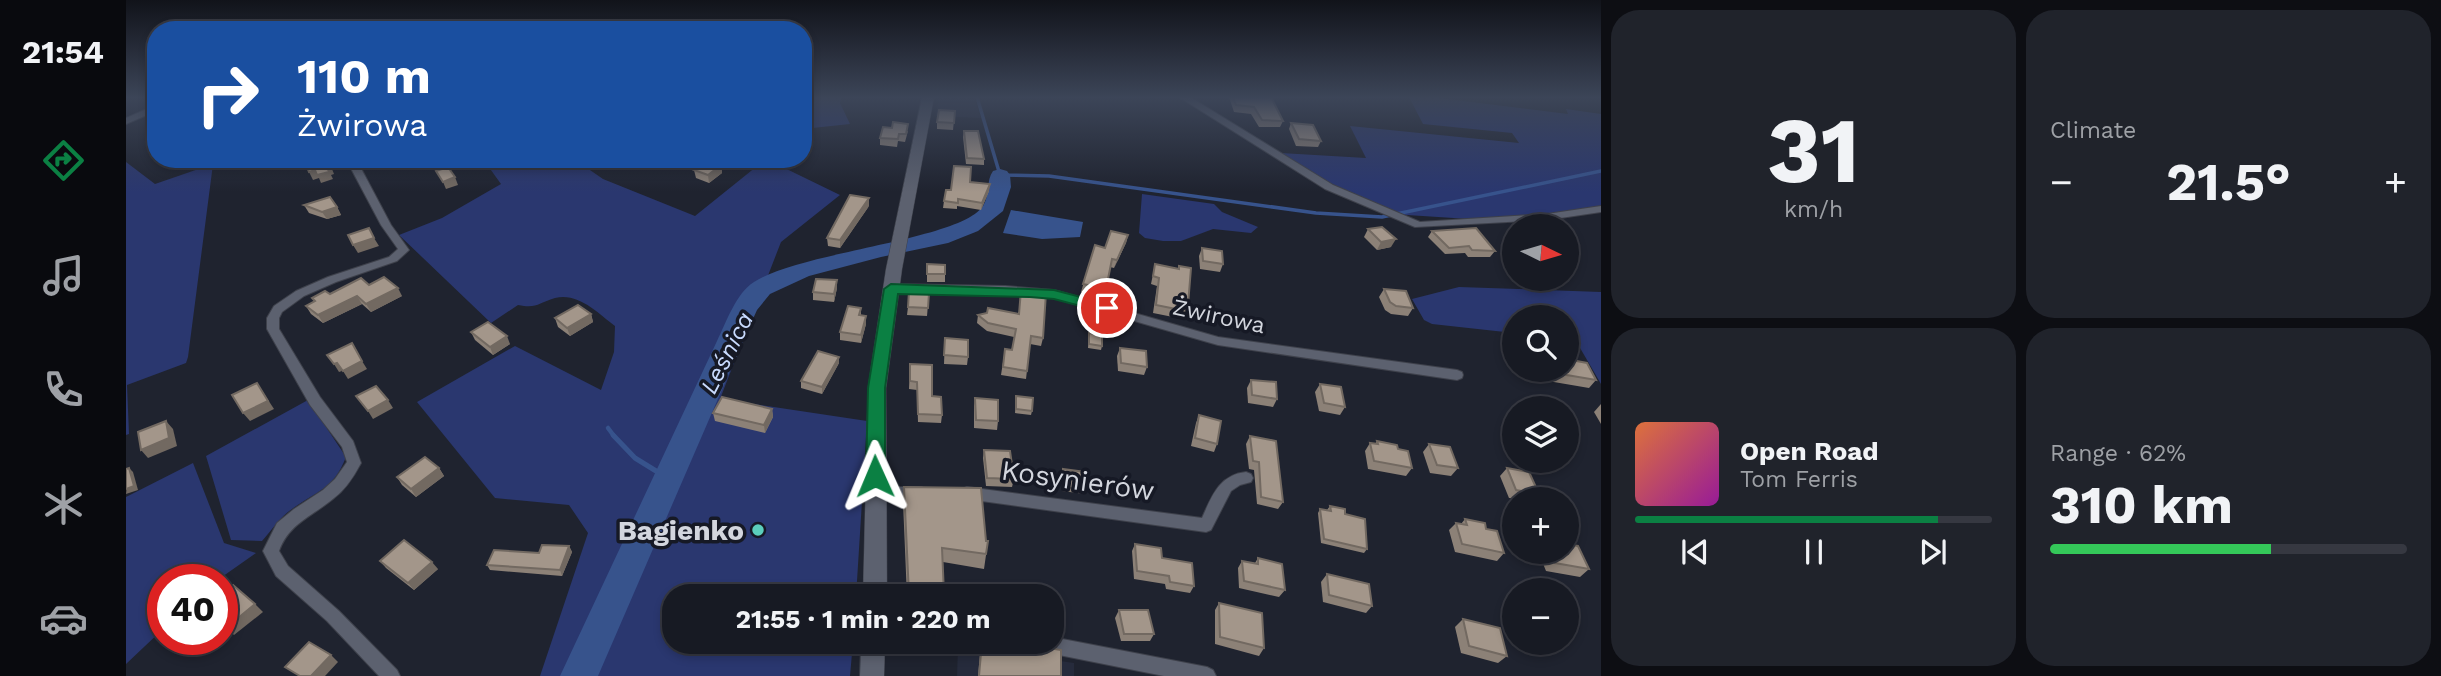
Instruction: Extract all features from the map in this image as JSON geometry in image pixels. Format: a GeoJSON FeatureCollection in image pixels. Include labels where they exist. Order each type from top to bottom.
{"type":"FeatureCollection","features":[{"type":"Feature","properties":{"kind":"street"},"geometry":{"type":"LineString","coordinates":[[875,584],[877,388],[897,254],[922,129]]}},
{"type":"Feature","properties":{"kind":"street"},"geometry":{"type":"LineString","coordinates":[[1235,129],[1329,187],[1419,225],[1547,217],[1601,209]]}},
{"type":"Feature","properties":{"kind":"street"},"geometry":{"type":"LineString","coordinates":[[356,168],[386,225],[404,250],[393,258],[296,295],[278,309],[272,319],[273,329],[315,401],[348,445],[354,463],[338,486],[284,524],[274,538],[271,551],[282,571],[333,616],[391,676]]}},
{"type":"Feature","properties":{"kind":"street","name":"Żwirowa"},"geometry":{"type":"LineString","coordinates":[[891,289],[1005,290],[1054,295],[1218,341],[1457,374]]}},
{"type":"Feature","properties":{"kind":"street","name":"Kosynierów"},"geometry":{"type":"LineString","coordinates":[[875,493],[980,494],[1206,525],[1228,483],[1235,478],[1246,478]]}},
{"type":"Feature","properties":{"kind":"street"},"geometry":{"type":"LineString","coordinates":[[1064,648],[1206,676]]}},
{"type":"Feature","properties":{"kind":"street"},"geometry":{"type":"LineString","coordinates":[[872,676],[873,654]]}},
{"type":"Feature","properties":{"kind":"shaded area"},"geometry":{"type":"Polygon","coordinates":[[[1351,129],[1519,143],[1512,133],[1468,129],[1601,129],[1601,212],[1579,215],[1502,214],[1502,221],[1407,215],[1404,218],[1314,177],[1316,175],[1281,153],[1366,158],[1351,129]]]}},
{"type":"Feature","properties":{"kind":"shaded area"},"geometry":{"type":"Polygon","coordinates":[[[126,162],[155,184],[201,168],[212,168],[188,357],[186,363],[127,385],[129,434],[126,435],[126,162]]]}},
{"type":"Feature","properties":{"kind":"shaded area"},"geometry":{"type":"Polygon","coordinates":[[[489,168],[587,168],[603,179],[695,216],[755,168],[784,168],[840,195],[781,242],[720,399],[867,421],[857,584],[662,584],[662,654],[852,654],[850,676],[540,676],[588,533],[569,505],[495,498],[417,402],[515,346],[601,390],[614,352],[615,326],[580,301],[563,297],[534,306],[518,305],[491,323],[399,235],[442,218],[501,184],[489,168]]]}},
{"type":"Feature","properties":{"kind":"shaded area"},"geometry":{"type":"Polygon","coordinates":[[[1142,194],[1214,204],[1222,212],[1258,227],[1251,233],[1213,229],[1181,241],[1145,238],[1139,233],[1142,194]]]}},
{"type":"Feature","properties":{"kind":"shaded area"},"geometry":{"type":"Polygon","coordinates":[[[1011,210],[1083,222],[1080,237],[1042,239],[1003,233],[1011,210]]]}},
{"type":"Feature","properties":{"kind":"shaded area"},"geometry":{"type":"Polygon","coordinates":[[[1459,287],[1502,289],[1502,291],[1601,292],[1601,384],[1579,346],[1579,305],[1502,305],[1502,332],[1432,324],[1424,320],[1412,299],[1459,287]]]}},
{"type":"Feature","properties":{"kind":"shaded area"},"geometry":{"type":"Polygon","coordinates":[[[308,400],[346,457],[341,468],[330,483],[284,516],[262,541],[231,540],[206,456],[308,400]]]}},
{"type":"Feature","properties":{"kind":"shaded area"},"geometry":{"type":"Polygon","coordinates":[[[193,463],[224,543],[256,553],[238,566],[147,564],[147,644],[126,664],[126,497],[193,463]]]}},
{"type":"Feature","properties":{"kind":"shaded area"},"geometry":{"type":"Polygon","coordinates":[[[958,654],[1013,654],[1074,663],[1074,676],[957,676],[958,654]]]}},
{"type":"Feature","properties":{"kind":"building"},"geometry":{"type":"Polygon","coordinates":[[[883,129],[907,129],[906,134],[899,134],[898,139],[880,138],[883,129]]]}},
{"type":"Feature","properties":{"kind":"building"},"geometry":{"type":"Polygon","coordinates":[[[1294,129],[1315,129],[1321,141],[1299,139],[1294,129]]]}},
{"type":"Feature","properties":{"kind":"building"},"geometry":{"type":"Polygon","coordinates":[[[964,131],[978,131],[984,159],[967,158],[964,131]]]}},
{"type":"Feature","properties":{"kind":"building"},"geometry":{"type":"Polygon","coordinates":[[[954,166],[971,167],[970,182],[990,184],[982,203],[958,199],[958,203],[944,201],[946,190],[951,190],[954,166]]]}},
{"type":"Feature","properties":{"kind":"building"},"geometry":{"type":"Polygon","coordinates":[[[307,168],[327,168],[329,172],[317,175],[315,170],[309,172],[307,168]]]}},
{"type":"Feature","properties":{"kind":"building"},"geometry":{"type":"Polygon","coordinates":[[[449,168],[455,177],[443,182],[436,171],[449,168]]]}},
{"type":"Feature","properties":{"kind":"building"},"geometry":{"type":"Polygon","coordinates":[[[697,168],[717,168],[708,175],[694,170],[697,168]]]}},
{"type":"Feature","properties":{"kind":"building"},"geometry":{"type":"Polygon","coordinates":[[[850,195],[869,198],[840,240],[827,238],[850,195]]]}},
{"type":"Feature","properties":{"kind":"building"},"geometry":{"type":"Polygon","coordinates":[[[330,197],[337,207],[322,212],[304,205],[330,197]]]}},
{"type":"Feature","properties":{"kind":"building"},"geometry":{"type":"Polygon","coordinates":[[[1382,227],[1396,239],[1381,242],[1368,229],[1382,227]]]}},
{"type":"Feature","properties":{"kind":"building"},"geometry":{"type":"Polygon","coordinates":[[[369,228],[374,238],[353,245],[348,235],[369,228]]]}},
{"type":"Feature","properties":{"kind":"building"},"geometry":{"type":"Polygon","coordinates":[[[1476,228],[1495,251],[1472,250],[1469,246],[1449,248],[1432,231],[1476,228]]]}},
{"type":"Feature","properties":{"kind":"building"},"geometry":{"type":"Polygon","coordinates":[[[1111,231],[1128,235],[1117,260],[1112,259],[1106,289],[1083,284],[1095,245],[1105,248],[1111,231]]]}},
{"type":"Feature","properties":{"kind":"building"},"geometry":{"type":"Polygon","coordinates":[[[1202,248],[1222,251],[1223,264],[1203,261],[1202,248]]]}},
{"type":"Feature","properties":{"kind":"building"},"geometry":{"type":"Polygon","coordinates":[[[927,264],[945,265],[945,274],[927,274],[927,264]]]}},
{"type":"Feature","properties":{"kind":"building"},"geometry":{"type":"Polygon","coordinates":[[[1155,264],[1179,269],[1179,266],[1191,268],[1188,305],[1177,302],[1176,309],[1156,305],[1159,278],[1153,276],[1155,264]]]}},
{"type":"Feature","properties":{"kind":"building"},"geometry":{"type":"Polygon","coordinates":[[[384,277],[398,288],[366,304],[357,296],[318,315],[306,306],[315,301],[312,298],[325,291],[330,294],[361,278],[369,285],[384,277]]]}},
{"type":"Feature","properties":{"kind":"building"},"geometry":{"type":"Polygon","coordinates":[[[816,279],[837,280],[834,294],[813,292],[816,279]]]}},
{"type":"Feature","properties":{"kind":"building"},"geometry":{"type":"Polygon","coordinates":[[[1384,289],[1406,291],[1413,308],[1396,306],[1390,302],[1384,289]]]}},
{"type":"Feature","properties":{"kind":"building"},"geometry":{"type":"Polygon","coordinates":[[[1021,290],[1046,293],[1043,338],[1031,336],[1027,371],[1003,367],[1005,349],[1012,350],[1016,329],[988,323],[978,315],[987,313],[988,308],[1019,314],[1021,290]]]}},
{"type":"Feature","properties":{"kind":"building"},"geometry":{"type":"Polygon","coordinates":[[[909,291],[929,293],[928,308],[908,307],[909,291]]]}},
{"type":"Feature","properties":{"kind":"building"},"geometry":{"type":"Polygon","coordinates":[[[578,305],[591,314],[567,328],[555,318],[578,305]]]}},
{"type":"Feature","properties":{"kind":"building"},"geometry":{"type":"Polygon","coordinates":[[[848,306],[861,308],[859,315],[866,316],[861,335],[840,332],[848,306]]]}},
{"type":"Feature","properties":{"kind":"building"},"geometry":{"type":"Polygon","coordinates":[[[488,322],[507,336],[490,347],[471,332],[488,322]]]}},
{"type":"Feature","properties":{"kind":"building"},"geometry":{"type":"Polygon","coordinates":[[[1089,333],[1102,335],[1102,346],[1089,344],[1089,333]]]}},
{"type":"Feature","properties":{"kind":"building"},"geometry":{"type":"Polygon","coordinates":[[[945,338],[968,340],[968,357],[944,355],[945,338]]]}},
{"type":"Feature","properties":{"kind":"building"},"geometry":{"type":"Polygon","coordinates":[[[352,343],[362,361],[343,371],[327,355],[352,343]]]}},
{"type":"Feature","properties":{"kind":"building"},"geometry":{"type":"Polygon","coordinates":[[[1120,348],[1146,351],[1147,367],[1121,363],[1120,348]]]}},
{"type":"Feature","properties":{"kind":"building"},"geometry":{"type":"Polygon","coordinates":[[[818,351],[839,357],[822,387],[801,381],[818,351]]]}},
{"type":"Feature","properties":{"kind":"building"},"geometry":{"type":"Polygon","coordinates":[[[1579,361],[1587,363],[1596,380],[1579,377],[1579,361]]]}},
{"type":"Feature","properties":{"kind":"building"},"geometry":{"type":"Polygon","coordinates":[[[910,364],[932,365],[932,396],[941,397],[942,415],[918,414],[917,382],[910,381],[910,364]]]}},
{"type":"Feature","properties":{"kind":"building"},"geometry":{"type":"Polygon","coordinates":[[[1251,380],[1276,382],[1277,399],[1252,395],[1251,380]]]}},
{"type":"Feature","properties":{"kind":"building"},"geometry":{"type":"Polygon","coordinates":[[[257,383],[268,401],[243,413],[232,395],[257,383]]]}},
{"type":"Feature","properties":{"kind":"building"},"geometry":{"type":"Polygon","coordinates":[[[1320,384],[1341,387],[1345,407],[1324,403],[1320,384]]]}},
{"type":"Feature","properties":{"kind":"building"},"geometry":{"type":"Polygon","coordinates":[[[376,386],[388,400],[368,411],[356,396],[376,386]]]}},
{"type":"Feature","properties":{"kind":"building"},"geometry":{"type":"Polygon","coordinates":[[[1016,396],[1033,398],[1032,411],[1016,409],[1016,396]]]}},
{"type":"Feature","properties":{"kind":"building"},"geometry":{"type":"Polygon","coordinates":[[[722,397],[772,409],[764,425],[713,413],[722,397]]]}},
{"type":"Feature","properties":{"kind":"building"},"geometry":{"type":"Polygon","coordinates":[[[975,398],[998,400],[998,421],[976,420],[975,398]]]}},
{"type":"Feature","properties":{"kind":"building"},"geometry":{"type":"Polygon","coordinates":[[[1199,415],[1221,421],[1217,444],[1195,438],[1199,415]]]}},
{"type":"Feature","properties":{"kind":"building"},"geometry":{"type":"Polygon","coordinates":[[[166,421],[169,438],[141,450],[138,432],[166,421]]]}},
{"type":"Feature","properties":{"kind":"building"},"geometry":{"type":"Polygon","coordinates":[[[1250,436],[1276,441],[1283,502],[1261,497],[1259,462],[1253,461],[1250,436]]]}},
{"type":"Feature","properties":{"kind":"building"},"geometry":{"type":"Polygon","coordinates":[[[1377,441],[1397,445],[1398,449],[1408,451],[1412,468],[1374,461],[1370,443],[1378,444],[1377,441]]]}},
{"type":"Feature","properties":{"kind":"building"},"geometry":{"type":"Polygon","coordinates":[[[1429,444],[1450,447],[1458,468],[1437,465],[1429,444]]]}},
{"type":"Feature","properties":{"kind":"building"},"geometry":{"type":"Polygon","coordinates":[[[984,450],[1010,451],[1014,479],[987,478],[984,450]]]}},
{"type":"Feature","properties":{"kind":"building"},"geometry":{"type":"Polygon","coordinates":[[[425,457],[439,468],[411,489],[397,477],[425,457]]]}},
{"type":"Feature","properties":{"kind":"building"},"geometry":{"type":"Polygon","coordinates":[[[129,468],[134,486],[126,489],[126,469],[129,468]]]}},
{"type":"Feature","properties":{"kind":"building"},"geometry":{"type":"Polygon","coordinates":[[[1063,469],[1085,472],[1086,490],[1063,487],[1063,469]]]}},
{"type":"Feature","properties":{"kind":"building"},"geometry":{"type":"Polygon","coordinates":[[[1509,473],[1529,473],[1536,487],[1515,487],[1509,473]]]}},
{"type":"Feature","properties":{"kind":"building"},"geometry":{"type":"Polygon","coordinates":[[[904,487],[981,488],[988,541],[986,554],[942,548],[944,584],[908,584],[904,487]]]}},
{"type":"Feature","properties":{"kind":"building"},"geometry":{"type":"Polygon","coordinates":[[[1330,506],[1345,509],[1345,514],[1365,519],[1367,549],[1324,539],[1320,509],[1331,511],[1330,506]]]}},
{"type":"Feature","properties":{"kind":"building"},"geometry":{"type":"Polygon","coordinates":[[[1465,519],[1485,523],[1486,529],[1497,531],[1502,553],[1462,544],[1456,523],[1467,525],[1465,519]]]}},
{"type":"Feature","properties":{"kind":"building"},"geometry":{"type":"Polygon","coordinates":[[[404,540],[432,562],[408,583],[380,561],[404,540]]]}},
{"type":"Feature","properties":{"kind":"building"},"geometry":{"type":"Polygon","coordinates":[[[1135,544],[1161,548],[1162,558],[1192,563],[1194,586],[1170,582],[1169,576],[1137,571],[1135,544]]]}},
{"type":"Feature","properties":{"kind":"building"},"geometry":{"type":"Polygon","coordinates":[[[542,545],[569,546],[560,570],[487,565],[494,550],[539,553],[542,545]]]}},
{"type":"Feature","properties":{"kind":"building"},"geometry":{"type":"Polygon","coordinates":[[[1579,548],[1589,569],[1561,564],[1579,564],[1579,548]]]}},
{"type":"Feature","properties":{"kind":"building"},"geometry":{"type":"Polygon","coordinates":[[[1258,558],[1282,564],[1285,590],[1244,581],[1242,561],[1258,564],[1258,558]]]}},
{"type":"Feature","properties":{"kind":"building"},"geometry":{"type":"Polygon","coordinates":[[[1327,574],[1369,584],[1372,606],[1329,595],[1327,574]]]}},
{"type":"Feature","properties":{"kind":"building"},"geometry":{"type":"Polygon","coordinates":[[[238,589],[255,604],[238,618],[238,589]]]}},
{"type":"Feature","properties":{"kind":"building"},"geometry":{"type":"Polygon","coordinates":[[[1219,603],[1262,613],[1264,648],[1220,637],[1219,603]]]}},
{"type":"Feature","properties":{"kind":"building"},"geometry":{"type":"Polygon","coordinates":[[[1119,610],[1148,610],[1154,634],[1124,634],[1119,610]]]}},
{"type":"Feature","properties":{"kind":"building"},"geometry":{"type":"Polygon","coordinates":[[[1463,619],[1500,628],[1502,655],[1469,646],[1463,619]]]}},
{"type":"Feature","properties":{"kind":"building"},"geometry":{"type":"Polygon","coordinates":[[[309,642],[331,655],[311,676],[300,676],[285,667],[309,642]]]}},
{"type":"Feature","properties":{"kind":"building"},"geometry":{"type":"Polygon","coordinates":[[[981,654],[1061,654],[1061,676],[979,676],[981,654]]]}},
{"type":"Feature","properties":{"kind":"waterway"},"geometry":{"type":"LineString","coordinates":[[986,129],[1000,175],[1049,176],[1316,213],[1382,217],[1601,171]]}},
{"type":"Feature","properties":{"kind":"waterway","name":"Leśnica"},"geometry":{"type":"LineString","coordinates":[[579,676],[730,341],[746,308],[761,288],[801,271],[879,250],[940,238],[970,226],[992,211],[1000,187],[1000,175]]}},
{"type":"Feature","properties":{"kind":"waterway"},"geometry":{"type":"LineString","coordinates":[[608,428],[614,436]]}},
{"type":"Feature","properties":{"kind":"waterway"},"geometry":{"type":"LineString","coordinates":[[613,435],[635,458],[669,479]]}},
{"type":"Feature","properties":{"kind":"place","name":"Bagienko"},"geometry":{"type":"Point","coordinates":[758,530]}},
{"type":"Feature","properties":{"kind":"route"},"geometry":{"type":"LineString","coordinates":[[875,476],[877,388],[891,289],[1030,292],[1107,308]]}}]}
